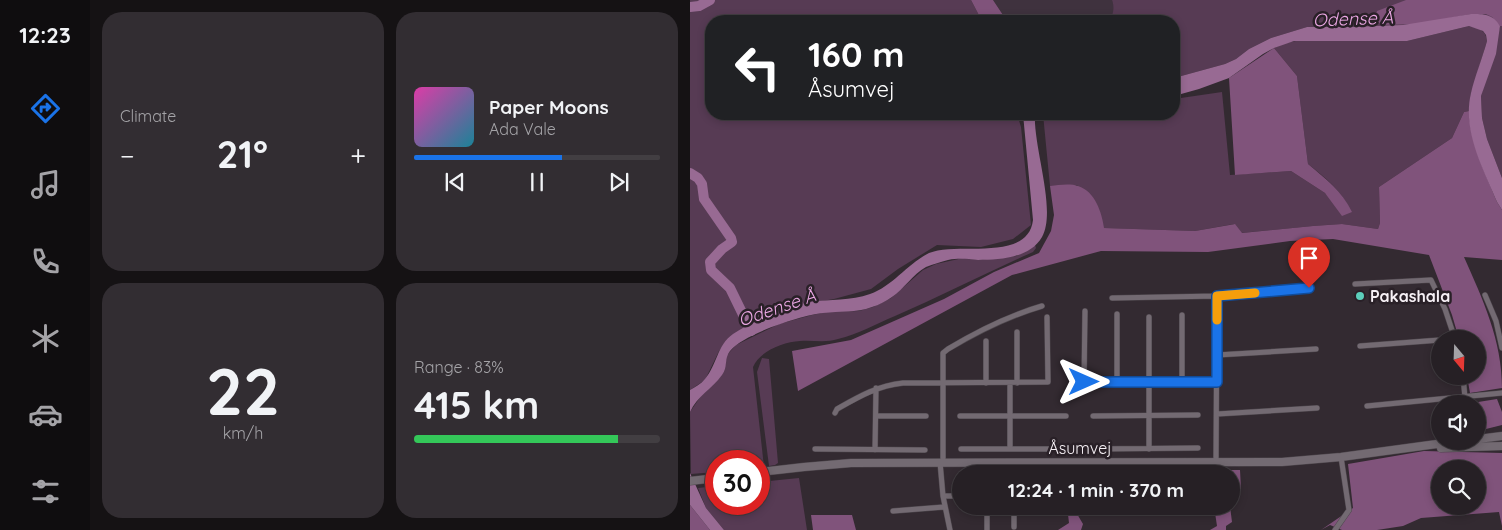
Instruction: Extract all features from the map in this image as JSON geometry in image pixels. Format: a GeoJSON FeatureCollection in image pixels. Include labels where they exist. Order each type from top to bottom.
{"type":"FeatureCollection","features":[{"type":"Feature","properties":{"kind":"street"},"geometry":{"type":"LineString","coordinates":[[1354,284],[1431,280],[1445,309],[1451,330]]}},
{"type":"Feature","properties":{"kind":"street"},"geometry":{"type":"LineString","coordinates":[[1112,298],[1217,296],[1309,288]]}},
{"type":"Feature","properties":{"kind":"street"},"geometry":{"type":"LineString","coordinates":[[1485,294],[1501,334],[1502,348]]}},
{"type":"Feature","properties":{"kind":"street"},"geometry":{"type":"LineString","coordinates":[[1216,461],[1217,296]]}},
{"type":"Feature","properties":{"kind":"street"},"geometry":{"type":"LineString","coordinates":[[950,530],[944,507],[942,462],[943,358],[945,351],[984,329],[1042,306]]}},
{"type":"Feature","properties":{"kind":"street"},"geometry":{"type":"LineString","coordinates":[[1085,311],[1084,382],[1217,382]]}},
{"type":"Feature","properties":{"kind":"street"},"geometry":{"type":"LineString","coordinates":[[1117,314],[1117,382]]}},
{"type":"Feature","properties":{"kind":"street"},"geometry":{"type":"LineString","coordinates":[[1182,315],[1182,382]]}},
{"type":"Feature","properties":{"kind":"street"},"geometry":{"type":"LineString","coordinates":[[1148,449],[1149,317]]}},
{"type":"Feature","properties":{"kind":"street"},"geometry":{"type":"LineString","coordinates":[[835,413],[837,409],[876,388],[903,383],[1048,382],[1048,318]]}},
{"type":"Feature","properties":{"kind":"street"},"geometry":{"type":"LineString","coordinates":[[1017,332],[1017,382]]}},
{"type":"Feature","properties":{"kind":"street"},"geometry":{"type":"LineString","coordinates":[[986,341],[986,383]]}},
{"type":"Feature","properties":{"kind":"street"},"geometry":{"type":"LineString","coordinates":[[1360,346],[1431,341]]}},
{"type":"Feature","properties":{"kind":"street"},"geometry":{"type":"LineString","coordinates":[[1217,355],[1316,349]]}},
{"type":"Feature","properties":{"kind":"street"},"geometry":{"type":"LineString","coordinates":[[1010,383],[1010,449]]}},
{"type":"Feature","properties":{"kind":"street"},"geometry":{"type":"LineString","coordinates":[[875,450],[876,388]]}},
{"type":"Feature","properties":{"kind":"street"},"geometry":{"type":"LineString","coordinates":[[1486,395],[1502,393]]}},
{"type":"Feature","properties":{"kind":"street"},"geometry":{"type":"LineString","coordinates":[[1367,406],[1431,401]]}},
{"type":"Feature","properties":{"kind":"street"},"geometry":{"type":"LineString","coordinates":[[1216,414],[1317,408]]}},
{"type":"Feature","properties":{"kind":"street","name":"Åsumvej"},"geometry":{"type":"LineString","coordinates":[[1093,416],[1198,415]]}},
{"type":"Feature","properties":{"kind":"street"},"geometry":{"type":"LineString","coordinates":[[876,416],[926,416]]}},
{"type":"Feature","properties":{"kind":"street","name":"Åsumvej"},"geometry":{"type":"LineString","coordinates":[[960,416],[1066,416]]}},
{"type":"Feature","properties":{"kind":"street"},"geometry":{"type":"LineString","coordinates":[[1486,438],[1502,436]]}},
{"type":"Feature","properties":{"kind":"street","name":"Åsumvej"},"geometry":{"type":"LineString","coordinates":[[770,471],[833,464],[942,462],[1282,462],[1341,457],[1431,445]]}},
{"type":"Feature","properties":{"kind":"street","name":"Åsumvej"},"geometry":{"type":"LineString","coordinates":[[1409,448],[1502,446]]}},
{"type":"Feature","properties":{"kind":"street","name":"Åsumvej"},"geometry":{"type":"LineString","coordinates":[[1096,449],[1198,448]]}},
{"type":"Feature","properties":{"kind":"street"},"geometry":{"type":"LineString","coordinates":[[815,449],[925,450]]}},
{"type":"Feature","properties":{"kind":"street","name":"Åsumvej"},"geometry":{"type":"LineString","coordinates":[[960,449],[1062,449]]}},
{"type":"Feature","properties":{"kind":"street"},"geometry":{"type":"LineString","coordinates":[[1335,530],[1349,510],[1341,457]]}},
{"type":"Feature","properties":{"kind":"street"},"geometry":{"type":"LineString","coordinates":[[943,496],[952,496]]}},
{"type":"Feature","properties":{"kind":"street"},"geometry":{"type":"LineString","coordinates":[[893,511],[944,507]]}},
{"type":"Feature","properties":{"kind":"street"},"geometry":{"type":"LineString","coordinates":[[987,515],[987,530]]}},
{"type":"Feature","properties":{"kind":"street"},"geometry":{"type":"LineString","coordinates":[[1014,515],[1014,527]]}},
{"type":"Feature","properties":{"kind":"shaded area"},"geometry":{"type":"Polygon","coordinates":[[[690,0],[971,0],[979,15],[705,15],[705,120],[1019,120],[1031,225],[1013,239],[981,247],[937,245],[898,269],[871,289],[834,299],[799,305],[748,325],[719,351],[705,380],[690,390],[690,0]]]}},
{"type":"Feature","properties":{"kind":"shaded area"},"geometry":{"type":"Polygon","coordinates":[[[971,0],[993,0],[1003,15],[979,15],[971,0]]]}},
{"type":"Feature","properties":{"kind":"shaded area"},"geometry":{"type":"Polygon","coordinates":[[[993,0],[1112,0],[1114,6],[1113,15],[1003,15],[993,0]]]}},
{"type":"Feature","properties":{"kind":"shaded area"},"geometry":{"type":"Polygon","coordinates":[[[1112,0],[1502,0],[1502,178],[1487,139],[1482,118],[1481,96],[1500,26],[1307,27],[1271,38],[1225,64],[1180,76],[1180,15],[1112,15],[1112,0]]]}},
{"type":"Feature","properties":{"kind":"shaded area"},"geometry":{"type":"Polygon","coordinates":[[[1406,0],[1502,0],[1502,26],[1486,14],[1471,14],[1418,24],[1381,25],[1375,18],[1377,11],[1406,0]]]}},
{"type":"Feature","properties":{"kind":"shaded area"},"geometry":{"type":"Polygon","coordinates":[[[1480,14],[1488,15],[1500,26],[1496,54],[1481,96],[1482,118],[1487,139],[1502,178],[1502,210],[1480,163],[1469,121],[1471,93],[1487,41],[1483,31],[1469,26],[1407,41],[1294,41],[1263,54],[1229,78],[1180,94],[1180,76],[1225,64],[1271,38],[1307,27],[1403,25],[1480,14]]]}},
{"type":"Feature","properties":{"kind":"shaded area"},"geometry":{"type":"Polygon","coordinates":[[[1469,26],[1481,30],[1485,34],[1487,41],[1471,94],[1469,111],[1464,112],[1452,138],[1379,187],[1380,223],[1378,229],[1342,224],[1241,233],[1234,224],[1195,231],[1103,228],[1077,185],[1050,186],[1044,120],[1180,120],[1180,98],[1222,92],[1230,175],[1291,171],[1351,212],[1338,191],[1308,164],[1297,76],[1274,48],[1285,43],[1301,40],[1407,41],[1469,26]]]}},
{"type":"Feature","properties":{"kind":"shaded area"},"geometry":{"type":"Polygon","coordinates":[[[1274,48],[1297,76],[1308,164],[1338,192],[1352,212],[1342,216],[1325,193],[1291,171],[1235,175],[1229,78],[1274,48]]]}},
{"type":"Feature","properties":{"kind":"shaded area"},"geometry":{"type":"Polygon","coordinates":[[[1469,111],[1472,134],[1479,157],[1502,210],[1502,260],[1464,257],[1495,337],[1499,353],[1502,388],[1470,393],[1469,385],[1486,385],[1486,330],[1456,330],[1429,255],[1333,239],[1290,241],[1208,252],[1101,251],[1012,275],[798,391],[792,351],[851,340],[944,299],[994,272],[1039,253],[1051,231],[1054,215],[1050,186],[1064,184],[1084,189],[1097,203],[1104,228],[1195,231],[1235,224],[1242,233],[1342,224],[1378,229],[1380,223],[1379,187],[1452,138],[1464,112],[1469,111]]]}},
{"type":"Feature","properties":{"kind":"shaded area"},"geometry":{"type":"Polygon","coordinates":[[[1024,120],[1035,120],[1046,195],[1046,225],[1042,237],[1037,244],[1022,254],[1005,258],[987,260],[956,259],[934,264],[921,270],[896,294],[877,305],[866,309],[823,313],[788,321],[747,338],[730,351],[724,372],[697,401],[690,412],[690,390],[705,379],[720,349],[728,339],[750,324],[800,304],[855,298],[870,294],[886,286],[929,253],[941,250],[990,248],[1019,242],[1028,233],[1033,220],[1024,120]]]}},
{"type":"Feature","properties":{"kind":"shaded area"},"geometry":{"type":"Polygon","coordinates":[[[1035,245],[1036,248],[1033,252],[860,332],[833,340],[786,343],[766,352],[756,361],[753,367],[762,450],[705,450],[705,473],[691,474],[690,412],[703,393],[724,372],[727,355],[736,345],[779,324],[826,312],[859,311],[873,307],[891,298],[923,270],[936,264],[963,258],[980,260],[1017,256],[1035,245]]]}},
{"type":"Feature","properties":{"kind":"shaded area"},"geometry":{"type":"Polygon","coordinates":[[[762,358],[769,359],[778,463],[770,466],[770,450],[767,450],[757,372],[762,358]]]}},
{"type":"Feature","properties":{"kind":"shaded area"},"geometry":{"type":"Polygon","coordinates":[[[1497,399],[1502,412],[1502,425],[1486,429],[1486,401],[1497,399]]]}},
{"type":"Feature","properties":{"kind":"shaded area"},"geometry":{"type":"Polygon","coordinates":[[[1424,451],[1502,453],[1502,526],[1499,512],[1486,513],[1486,460],[1431,460],[1431,515],[1460,515],[1421,518],[1403,526],[1377,530],[1342,530],[1330,525],[1321,530],[1353,508],[1348,464],[1424,451]]]}},
{"type":"Feature","properties":{"kind":"shaded area"},"geometry":{"type":"Polygon","coordinates":[[[690,473],[705,506],[705,515],[712,515],[724,530],[710,530],[690,505],[690,473]]]}},
{"type":"Feature","properties":{"kind":"shaded area"},"geometry":{"type":"Polygon","coordinates":[[[799,478],[807,530],[724,530],[712,515],[770,515],[770,481],[799,478]]]}},
{"type":"Feature","properties":{"kind":"shaded area"},"geometry":{"type":"Polygon","coordinates":[[[705,487],[705,506],[698,488],[705,487]]]}},
{"type":"Feature","properties":{"kind":"shaded area"},"geometry":{"type":"Polygon","coordinates":[[[690,505],[710,530],[690,530],[690,505]]]}},
{"type":"Feature","properties":{"kind":"shaded area"},"geometry":{"type":"Polygon","coordinates":[[[811,515],[852,515],[856,530],[813,530],[811,515]]]}},
{"type":"Feature","properties":{"kind":"shaded area"},"geometry":{"type":"Polygon","coordinates":[[[1068,515],[1078,515],[1083,524],[1081,530],[1058,530],[1069,523],[1068,515]]]}},
{"type":"Feature","properties":{"kind":"shaded area"},"geometry":{"type":"Polygon","coordinates":[[[1215,515],[1231,515],[1232,522],[1226,526],[1226,530],[1210,530],[1217,526],[1215,515]]]}},
{"type":"Feature","properties":{"kind":"waterway"},"geometry":{"type":"LineString","coordinates":[[690,7],[699,6],[710,0]]}},
{"type":"Feature","properties":{"kind":"waterway","name":"Odense Å"},"geometry":{"type":"LineString","coordinates":[[690,173],[698,178],[702,184],[704,199],[732,242],[722,249],[710,262],[711,270],[730,288],[751,331]]}},
{"type":"Feature","properties":{"kind":"slow traffic"},"geometry":{"type":"LineString","coordinates":[[1217,320],[1217,296],[1255,293]]}},
{"type":"Feature","properties":{"kind":"place","name":"Pakashala"},"geometry":{"type":"Point","coordinates":[1360,296]}},
{"type":"Feature","properties":{"kind":"route"},"geometry":{"type":"LineString","coordinates":[[1084,382],[1217,382],[1217,296],[1309,288]]}}]}
